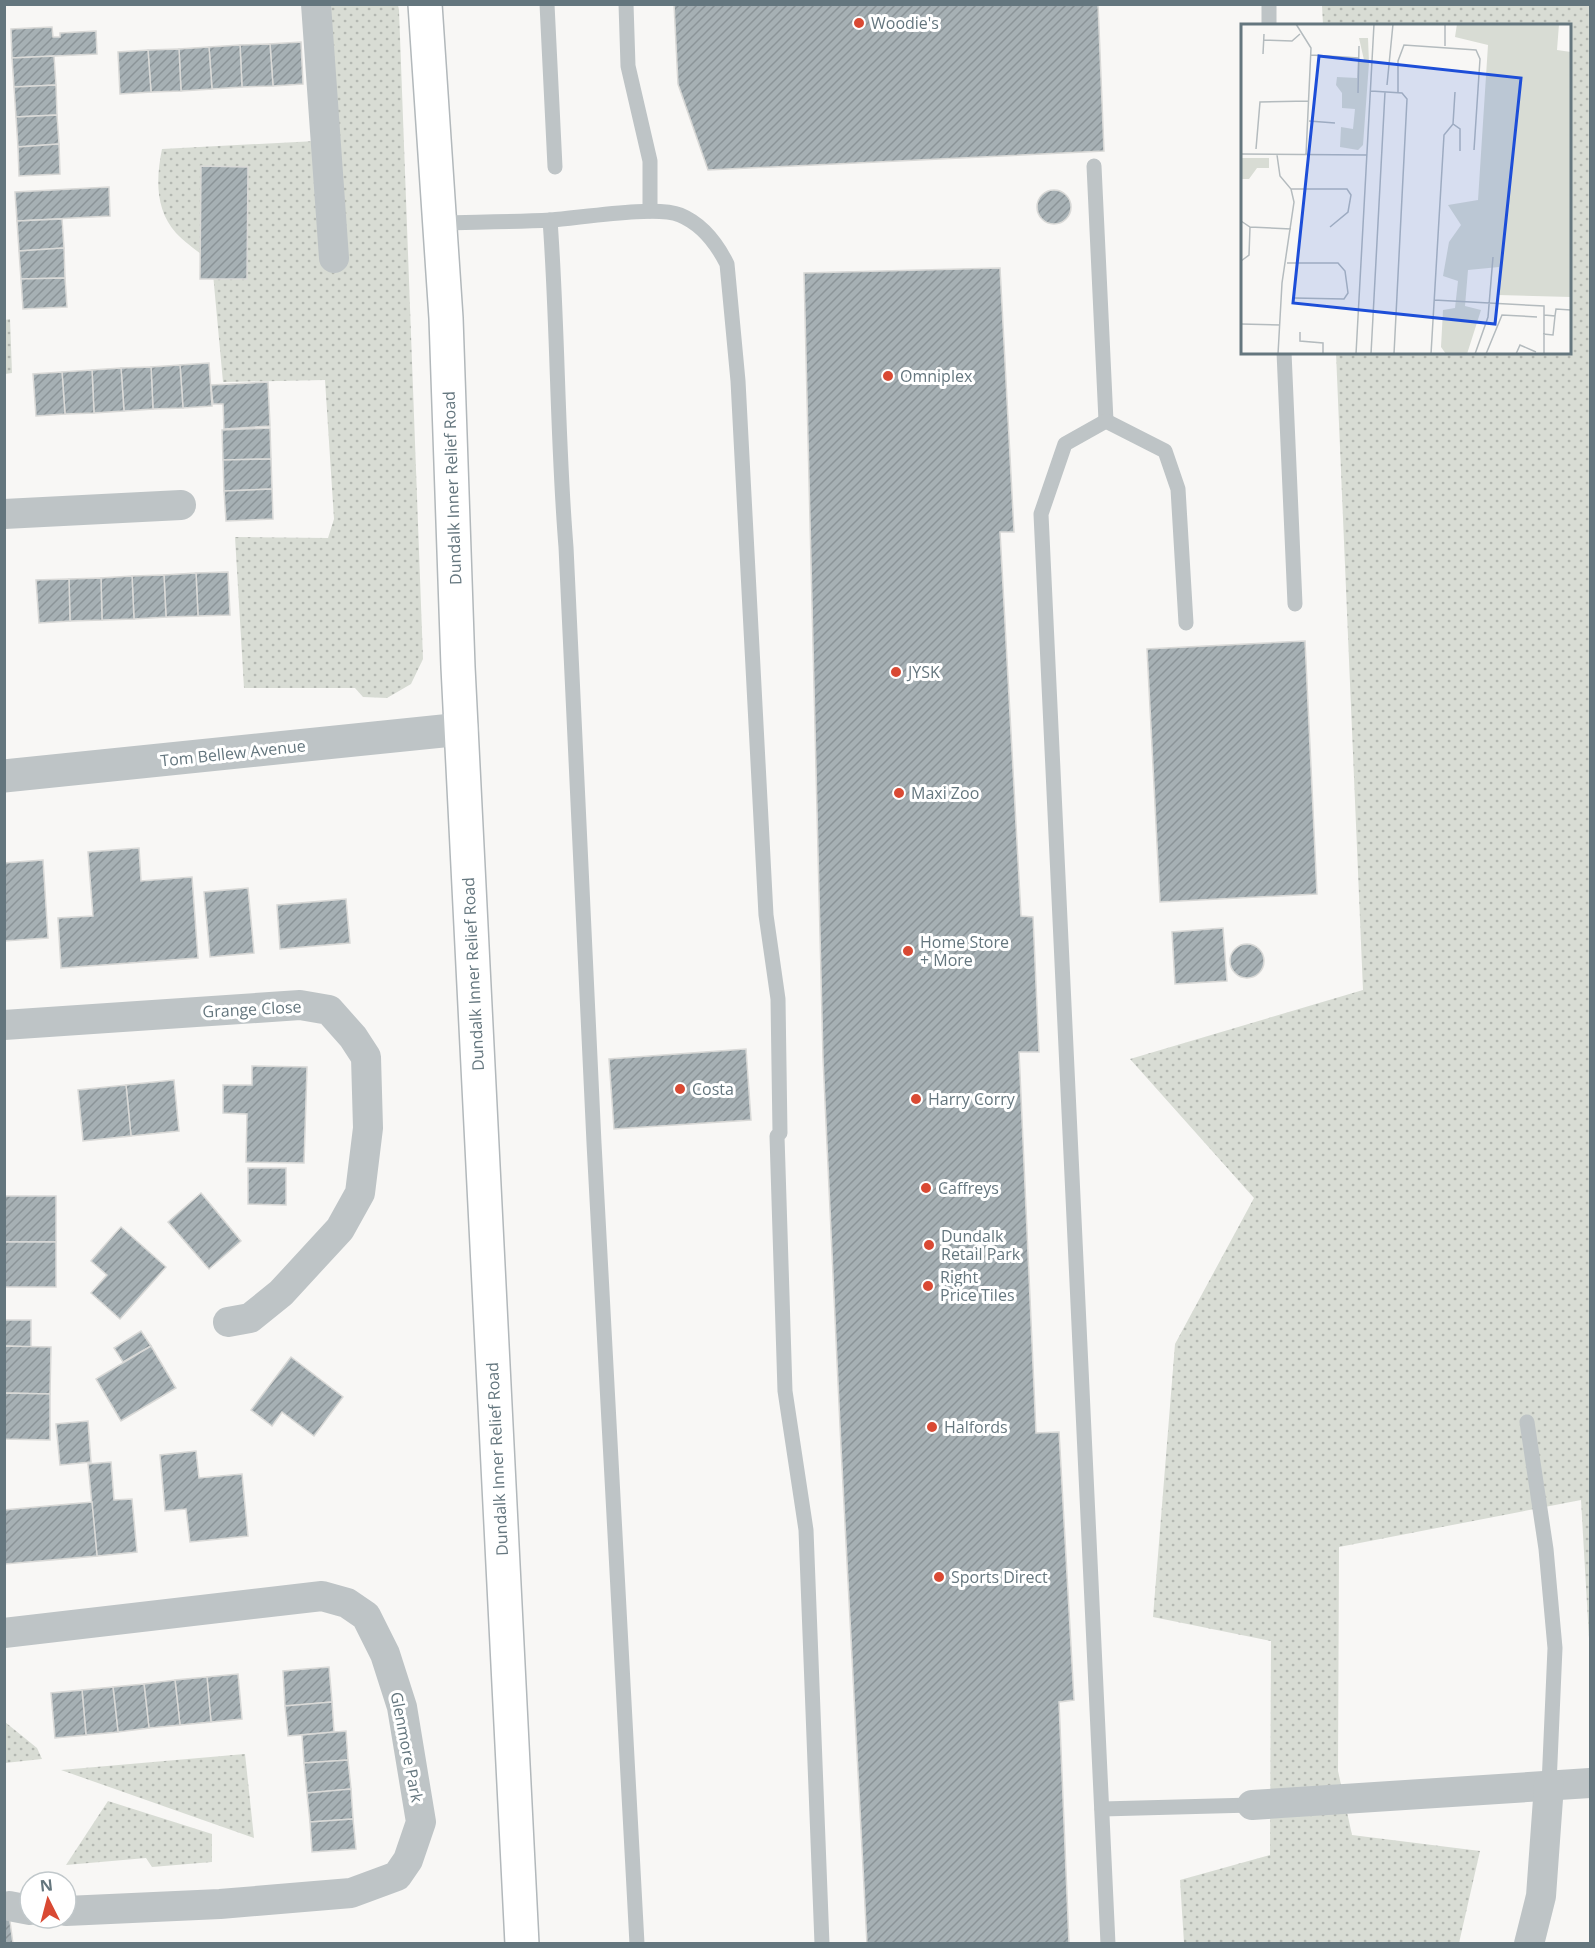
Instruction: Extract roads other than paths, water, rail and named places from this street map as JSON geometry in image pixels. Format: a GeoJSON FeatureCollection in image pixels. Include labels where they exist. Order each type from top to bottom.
{"type":"FeatureCollection","features":[{"type":"Feature","properties":{"kind":"main road","name":"Dundalk Inner Relief Road"},"geometry":{"type":"LineString","coordinates":[[425,4],[446,318],[462,729],[522,1944]]}},
{"type":"Feature","properties":{"kind":"street"},"geometry":{"type":"LineString","coordinates":[[316,4],[334,258]]}},
{"type":"Feature","properties":{"kind":"street"},"geometry":{"type":"LineString","coordinates":[[4,514],[181,505]]}},
{"type":"Feature","properties":{"kind":"street","name":"Tom Bellew Avenue"},"geometry":{"type":"LineString","coordinates":[[4,776],[462,729]]}},
{"type":"Feature","properties":{"kind":"street","name":"Grange Close"},"geometry":{"type":"LineString","coordinates":[[4,1026],[300,1005],[329,1011],[353,1037],[366,1057],[369,1090],[368,1128],[360,1193],[340,1229],[281,1293],[250,1318],[228,1322]]}},
{"type":"Feature","properties":{"kind":"street","name":"Glenmore Park"},"geometry":{"type":"LineString","coordinates":[[4,1633],[322,1596],[347,1603],[366,1616],[385,1654],[402,1707],[421,1822],[408,1860],[398,1876],[351,1893],[220,1904],[78,1910]]}},
{"type":"Feature","properties":{"kind":"street"},"geometry":{"type":"LineString","coordinates":[[1252,1805],[1590,1783]]}},
{"type":"Feature","properties":{"kind":"street"},"geometry":{"type":"LineString","coordinates":[[1529,1944],[1540,1896],[1549,1785]]}},
{"type":"Feature","properties":{"kind":"lane"},"geometry":{"type":"LineString","coordinates":[[547,4],[555,167]]}},
{"type":"Feature","properties":{"kind":"lane"},"geometry":{"type":"LineString","coordinates":[[626,4],[628,66],[650,161],[650,211]]}},
{"type":"Feature","properties":{"kind":"lane"},"geometry":{"type":"LineString","coordinates":[[1269,4],[1269,24]]}},
{"type":"Feature","properties":{"kind":"lane"},"geometry":{"type":"LineString","coordinates":[[1094,166],[1106,421]]}},
{"type":"Feature","properties":{"kind":"lane"},"geometry":{"type":"LineString","coordinates":[[440,223],[550,220],[650,211],[680,214],[704,231],[718,247],[727,264],[738,381],[766,915],[778,999],[780,1133],[777,1136],[785,1391],[806,1530],[822,1944]]}},
{"type":"Feature","properties":{"kind":"lane"},"geometry":{"type":"LineString","coordinates":[[550,220],[556,303],[559,463],[567,569],[594,1143],[637,1944]]}},
{"type":"Feature","properties":{"kind":"lane"},"geometry":{"type":"LineString","coordinates":[[1284,354],[1294,604]]}},
{"type":"Feature","properties":{"kind":"lane"},"geometry":{"type":"LineString","coordinates":[[1106,421],[1165,451],[1178,489],[1186,623]]}},
{"type":"Feature","properties":{"kind":"lane"},"geometry":{"type":"LineString","coordinates":[[1106,421],[1065,444],[1041,514],[1108,1944]]}},
{"type":"Feature","properties":{"kind":"lane"},"geometry":{"type":"LineString","coordinates":[[1527,1422],[1546,1549],[1555,1648],[1549,1785]]}},
{"type":"Feature","properties":{"kind":"lane"},"geometry":{"type":"LineString","coordinates":[[1102,1809],[1252,1805]]}},
{"type":"Feature","properties":{"kind":"place","name":"Woodie's"},"geometry":{"type":"Point","coordinates":[859,23]}},
{"type":"Feature","properties":{"kind":"place","name":"Omniplex"},"geometry":{"type":"Point","coordinates":[888,376]}},
{"type":"Feature","properties":{"kind":"place","name":"JYSK"},"geometry":{"type":"Point","coordinates":[896,672]}},
{"type":"Feature","properties":{"kind":"place","name":"Maxi Zoo"},"geometry":{"type":"Point","coordinates":[899,793]}},
{"type":"Feature","properties":{"kind":"place","name":"Home Store + More"},"geometry":{"type":"Point","coordinates":[908,951]}},
{"type":"Feature","properties":{"kind":"place","name":"Costa"},"geometry":{"type":"Point","coordinates":[680,1089]}},
{"type":"Feature","properties":{"kind":"place","name":"Harry Corry"},"geometry":{"type":"Point","coordinates":[916,1099]}},
{"type":"Feature","properties":{"kind":"place","name":"Caffreys"},"geometry":{"type":"Point","coordinates":[926,1188]}},
{"type":"Feature","properties":{"kind":"place","name":"Dundalk Retail Park"},"geometry":{"type":"Point","coordinates":[929,1245]}},
{"type":"Feature","properties":{"kind":"place","name":"Right Price Tiles"},"geometry":{"type":"Point","coordinates":[928,1286]}},
{"type":"Feature","properties":{"kind":"place","name":"Halfords"},"geometry":{"type":"Point","coordinates":[932,1427]}},
{"type":"Feature","properties":{"kind":"place","name":"Sports Direct"},"geometry":{"type":"Point","coordinates":[939,1577]}}]}
